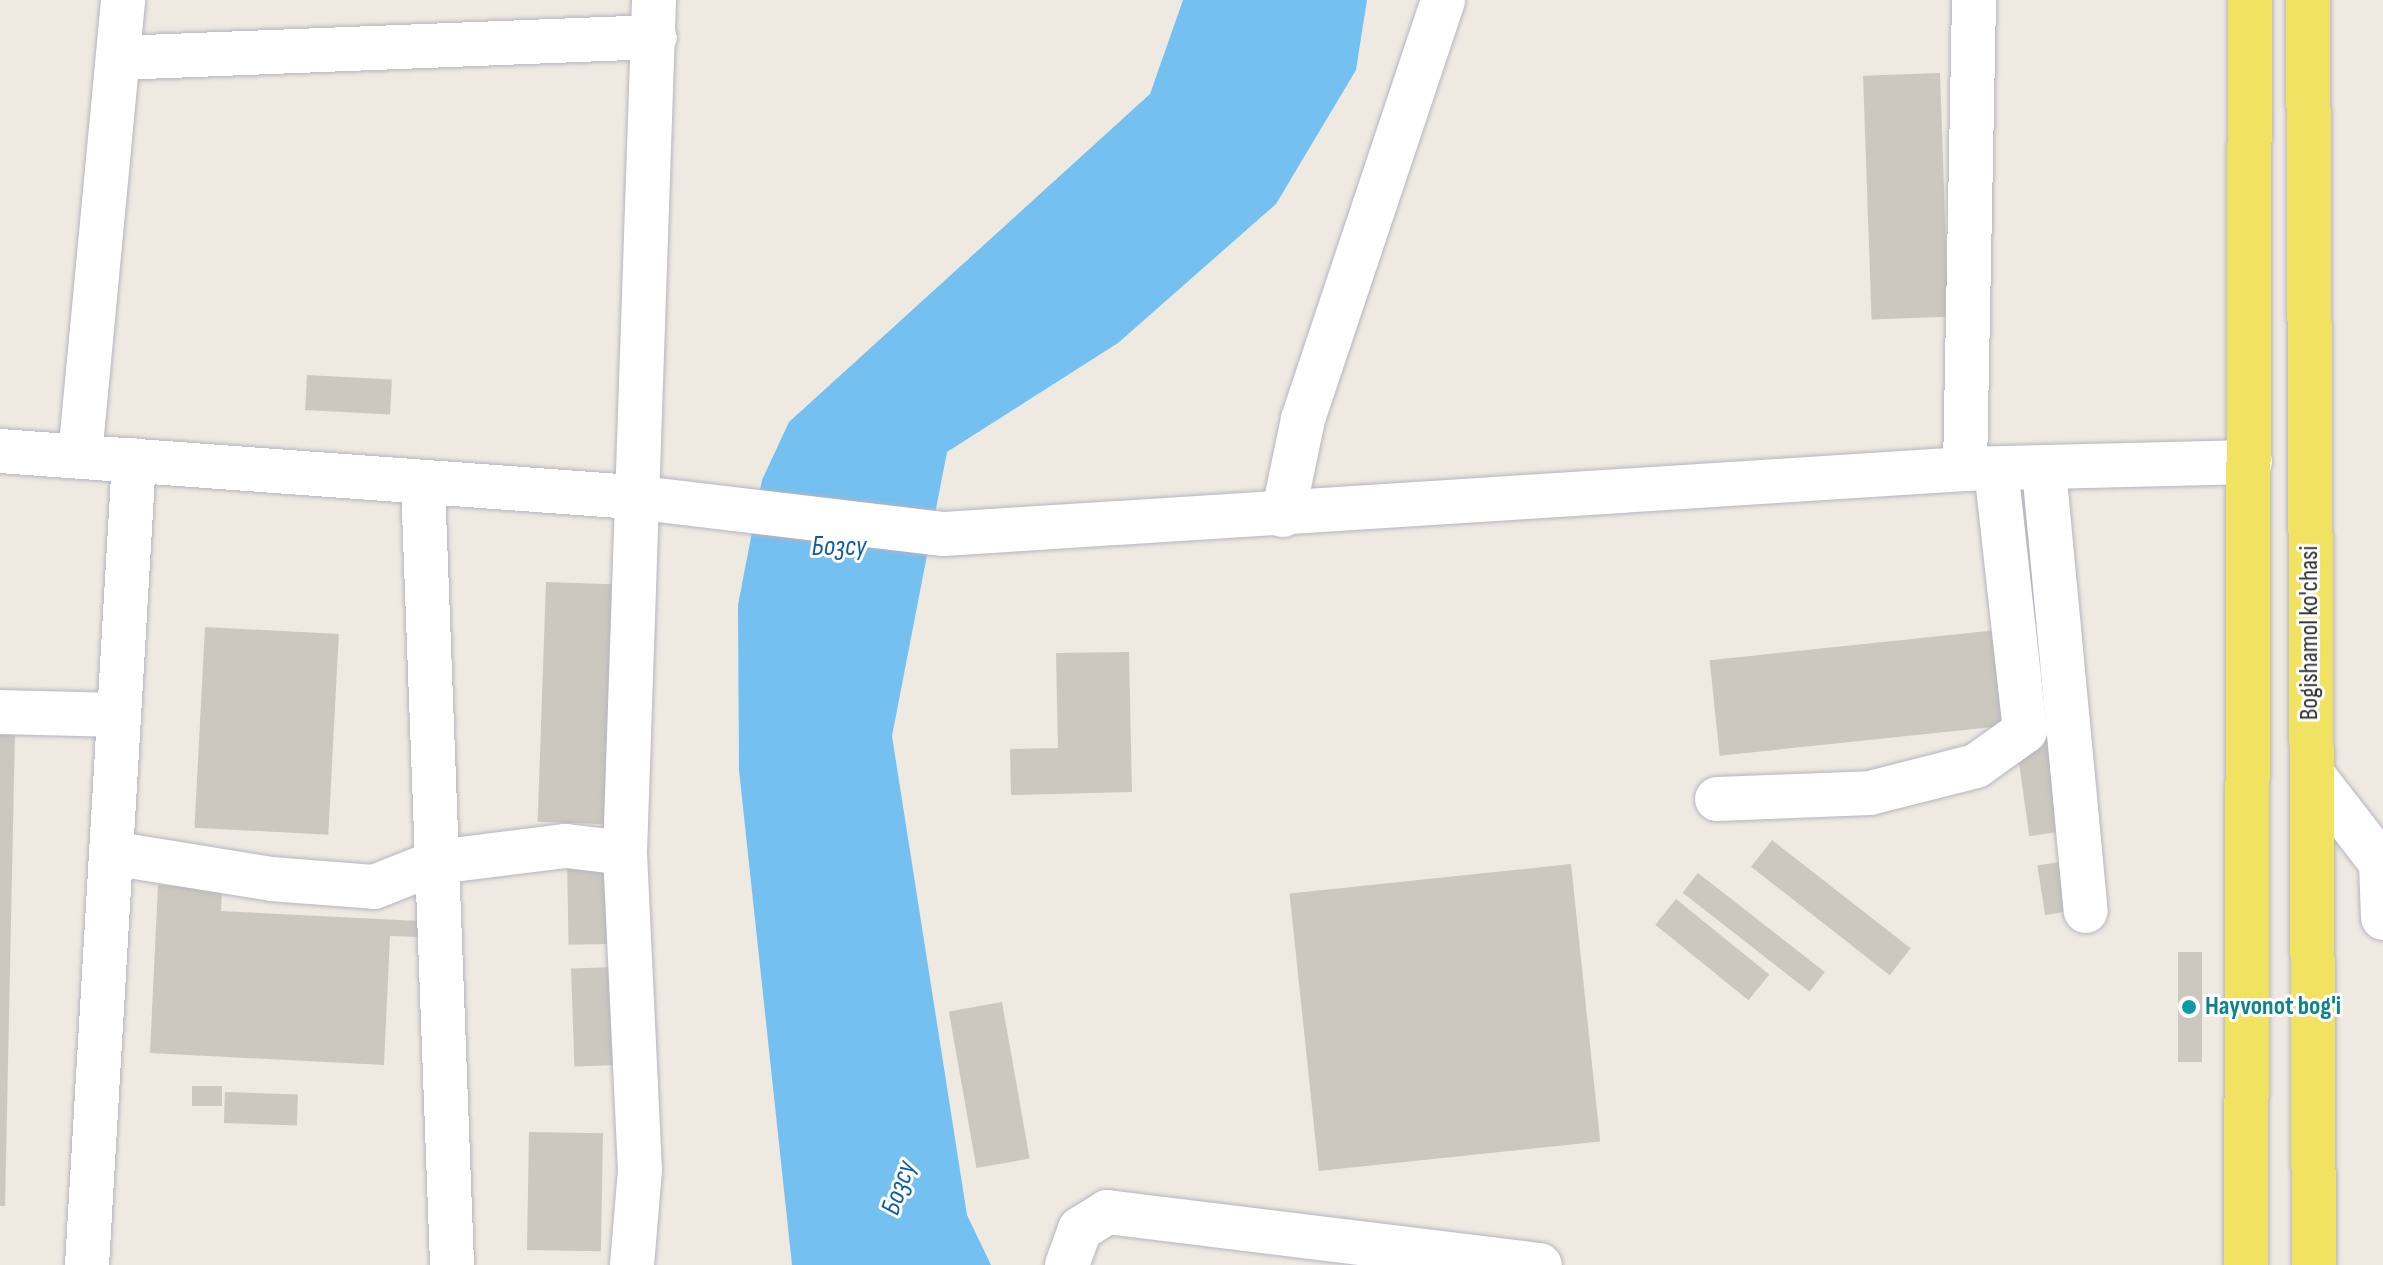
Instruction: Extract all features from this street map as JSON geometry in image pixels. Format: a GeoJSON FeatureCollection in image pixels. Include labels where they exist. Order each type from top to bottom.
{"type":"FeatureCollection","features":[{"type":"Feature","properties":{"kind":"main road"},"geometry":{"type":"LineString","coordinates":[[2246,1265],[2250,0]]}},
{"type":"Feature","properties":{"kind":"main road","name":"Bogishamol ko'chasi"},"geometry":{"type":"LineString","coordinates":[[2308,0],[2314,1265]]}},
{"type":"Feature","properties":{"kind":"lane"},"geometry":{"type":"LineString","coordinates":[[80,456],[123,0]]}},
{"type":"Feature","properties":{"kind":"lane"},"geometry":{"type":"LineString","coordinates":[[1283,515],[1303,419],[1443,0]]}},
{"type":"Feature","properties":{"kind":"lane"},"geometry":{"type":"LineString","coordinates":[[1717,799],[1870,793],[1976,766],[2025,731],[1981,470],[1974,0]]}},
{"type":"Feature","properties":{"kind":"lane"},"geometry":{"type":"LineString","coordinates":[[118,58],[654,18],[633,497],[625,853],[640,1170],[632,1265]]}},
{"type":"Feature","properties":{"kind":"lane"},"geometry":{"type":"LineString","coordinates":[[0,451],[633,497],[726,513],[944,534],[1981,470],[2250,462]]}},
{"type":"Feature","properties":{"kind":"lane"},"geometry":{"type":"LineString","coordinates":[[87,1265],[134,460]]}},
{"type":"Feature","properties":{"kind":"lane"},"geometry":{"type":"LineString","coordinates":[[2044,470],[2086,911]]}},
{"type":"Feature","properties":{"kind":"lane"},"geometry":{"type":"LineString","coordinates":[[423,484],[452,1265]]}},
{"type":"Feature","properties":{"kind":"lane"},"geometry":{"type":"LineString","coordinates":[[0,712],[119,715]]}},
{"type":"Feature","properties":{"kind":"lane"},"geometry":{"type":"LineString","coordinates":[[2312,774],[2381,863],[2383,918]]}},
{"type":"Feature","properties":{"kind":"lane"},"geometry":{"type":"LineString","coordinates":[[111,853],[271,879],[374,887],[437,862],[566,846],[625,853]]}},
{"type":"Feature","properties":{"kind":"lane"},"geometry":{"type":"LineString","coordinates":[[1067,1265],[1080,1229],[1107,1212],[1449,1260],[1540,1265]]}},
{"type":"Feature","properties":{"kind":"water","name":"Бозсу"},"geometry":{"type":"Polygon","coordinates":[[[1183,0],[1367,0],[1356,70],[1276,204],[1118,343],[947,452],[892,736],[967,1215],[991,1265],[792,1265],[739,770],[738,605],[762,480],[789,422],[1150,94],[1183,0]]]}},
{"type":"Feature","properties":{"kind":"building"},"geometry":{"type":"Polygon","coordinates":[[[1940,73],[1949,317],[1872,320],[1863,76],[1940,73]]]}},
{"type":"Feature","properties":{"kind":"building"},"geometry":{"type":"Polygon","coordinates":[[[307,375],[392,379],[390,414],[305,410],[307,375]]]}},
{"type":"Feature","properties":{"kind":"building"},"geometry":{"type":"Polygon","coordinates":[[[546,582],[620,585],[612,824],[538,822],[546,582]]]}},
{"type":"Feature","properties":{"kind":"building"},"geometry":{"type":"Polygon","coordinates":[[[205,627],[339,634],[328,835],[194,828],[205,627]]]}},
{"type":"Feature","properties":{"kind":"building"},"geometry":{"type":"Polygon","coordinates":[[[2007,629],[2017,724],[1720,756],[1710,660],[2007,629]]]}},
{"type":"Feature","properties":{"kind":"building"},"geometry":{"type":"Polygon","coordinates":[[[1129,652],[1132,792],[1011,795],[1010,749],[1058,748],[1056,653],[1129,652]]]}},
{"type":"Feature","properties":{"kind":"building"},"geometry":{"type":"Polygon","coordinates":[[[0,731],[15,731],[5,1206],[0,1206],[0,731]]]}},
{"type":"Feature","properties":{"kind":"building"},"geometry":{"type":"Polygon","coordinates":[[[2052,739],[2065,831],[2029,836],[2016,744],[2052,739]]]}},
{"type":"Feature","properties":{"kind":"building"},"geometry":{"type":"Polygon","coordinates":[[[1772,840],[1911,948],[1890,975],[1751,867],[1772,840]]]}},
{"type":"Feature","properties":{"kind":"building"},"geometry":{"type":"Polygon","coordinates":[[[609,857],[611,944],[569,945],[567,858],[609,857]]]}},
{"type":"Feature","properties":{"kind":"building"},"geometry":{"type":"Polygon","coordinates":[[[2066,861],[2074,910],[2045,915],[2037,866],[2066,861]]]}},
{"type":"Feature","properties":{"kind":"building"},"geometry":{"type":"Polygon","coordinates":[[[1571,864],[1600,1141],[1319,1171],[1290,894],[1571,864]]]}},
{"type":"Feature","properties":{"kind":"building"},"geometry":{"type":"Polygon","coordinates":[[[1698,873],[1825,972],[1809,992],[1683,893],[1698,873]]]}},
{"type":"Feature","properties":{"kind":"building"},"geometry":{"type":"Polygon","coordinates":[[[158,885],[222,888],[221,911],[419,921],[418,937],[390,936],[384,1065],[150,1053],[158,885]]]}},
{"type":"Feature","properties":{"kind":"building"},"geometry":{"type":"Polygon","coordinates":[[[1676,899],[1769,975],[1748,1000],[1655,925],[1676,899]]]}},
{"type":"Feature","properties":{"kind":"building","name":"Hayvonot bog'i"},"geometry":{"type":"Polygon","coordinates":[[[2178,952],[2202,952],[2202,1062],[2178,1062],[2178,952]]]}},
{"type":"Feature","properties":{"kind":"building"},"geometry":{"type":"Polygon","coordinates":[[[614,967],[617,1065],[574,1066],[571,969],[614,967]]]}},
{"type":"Feature","properties":{"kind":"building"},"geometry":{"type":"Polygon","coordinates":[[[1002,1002],[1030,1159],[976,1168],[949,1011],[1002,1002]]]}},
{"type":"Feature","properties":{"kind":"building"},"geometry":{"type":"Polygon","coordinates":[[[192,1086],[222,1086],[222,1106],[192,1106],[192,1086]]]}},
{"type":"Feature","properties":{"kind":"building"},"geometry":{"type":"Polygon","coordinates":[[[225,1092],[298,1095],[297,1126],[224,1123],[225,1092]]]}},
{"type":"Feature","properties":{"kind":"building"},"geometry":{"type":"Polygon","coordinates":[[[529,1132],[603,1133],[601,1251],[527,1250],[529,1132]]]}},
{"type":"Feature","properties":{"kind":"place","name":"Hayvonot bog'i"},"geometry":{"type":"Point","coordinates":[2189,1007]}}]}
